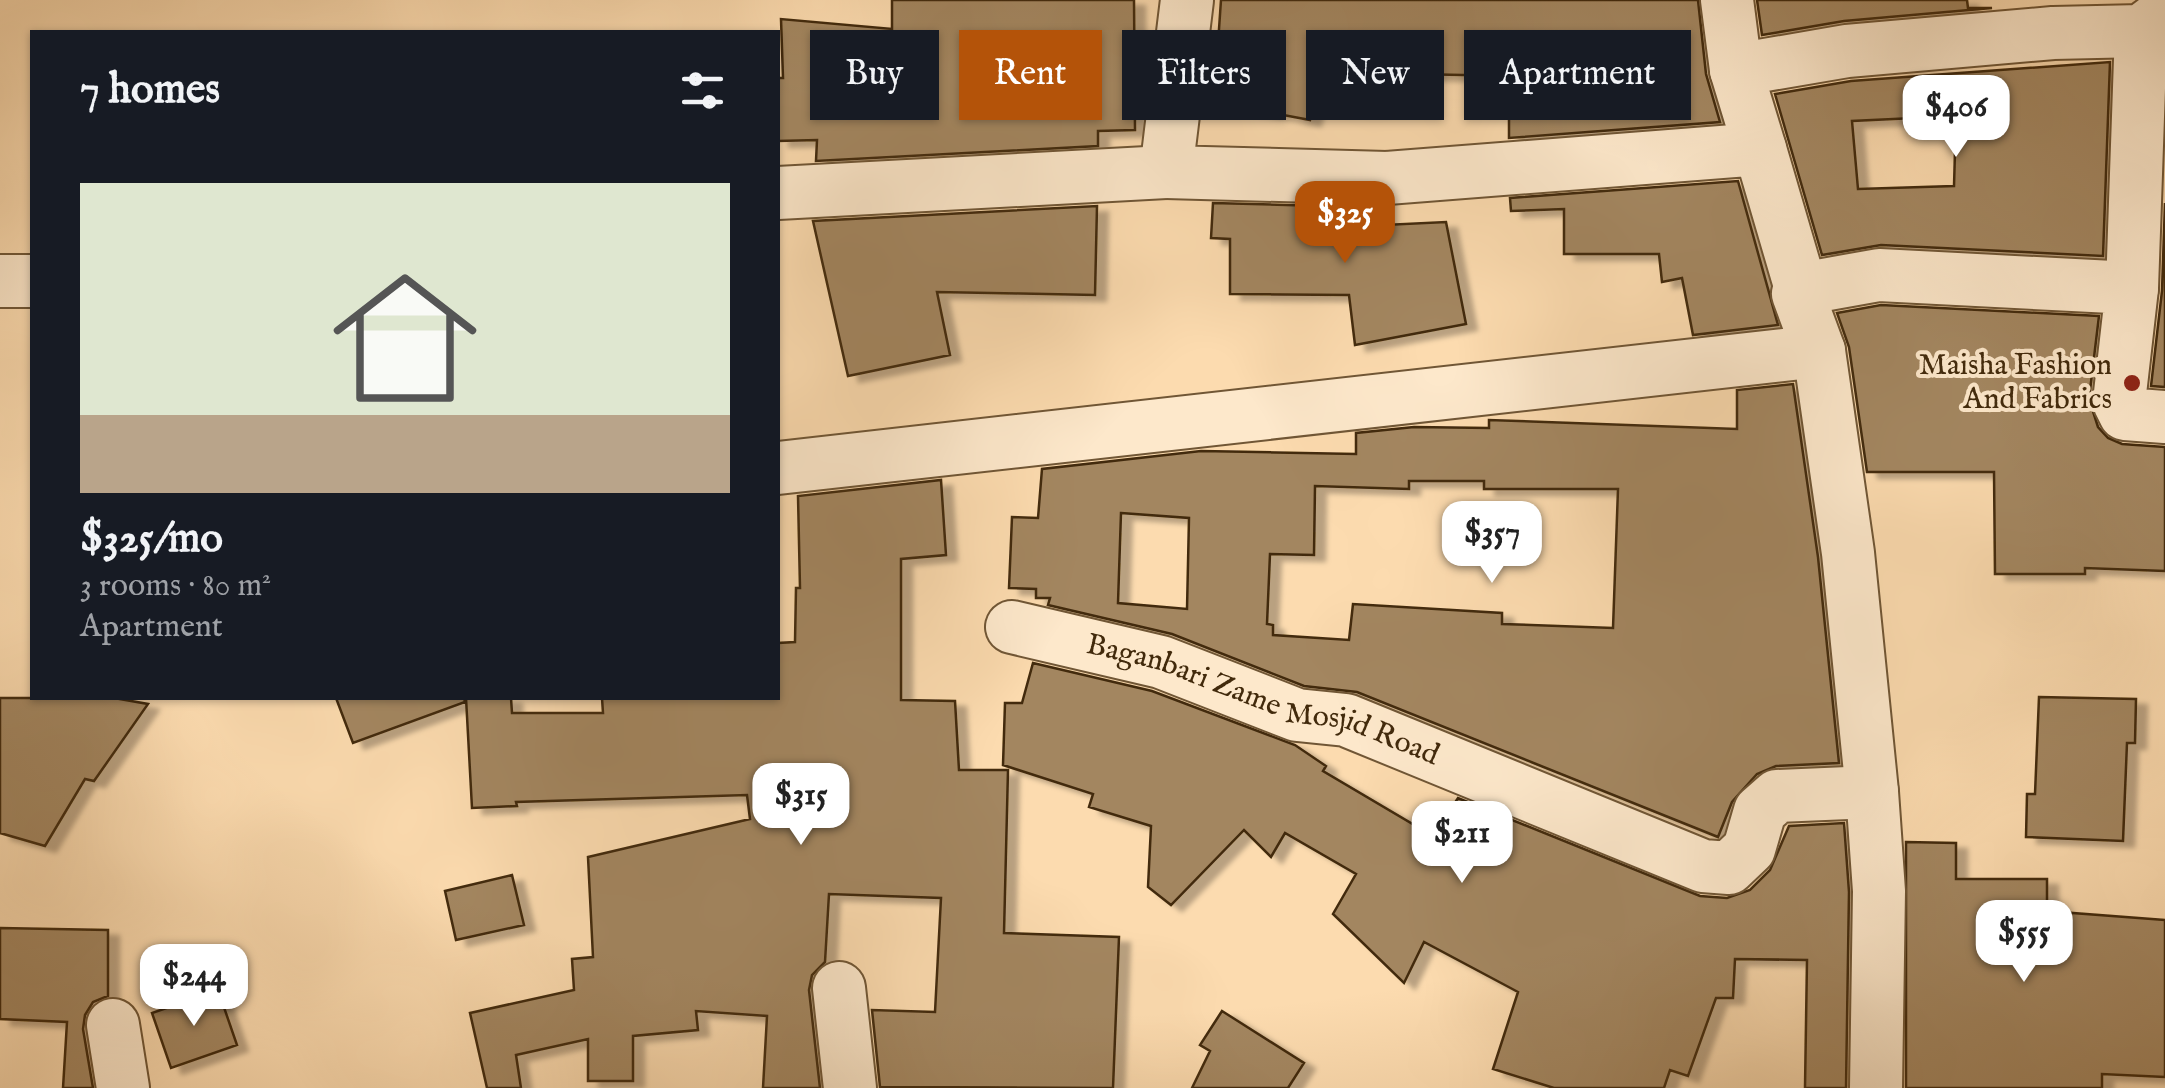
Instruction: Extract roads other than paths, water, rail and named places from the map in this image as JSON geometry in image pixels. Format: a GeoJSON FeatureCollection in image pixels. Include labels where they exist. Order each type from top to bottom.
{"type":"FeatureCollection","features":[{"type":"Feature","properties":{"kind":"street"},"geometry":{"type":"LineString","coordinates":[[1166,172],[1187,0]]}},
{"type":"Feature","properties":{"kind":"street"},"geometry":{"type":"LineString","coordinates":[[1727,0],[1736,70],[1801,289],[1798,294],[1819,350],[1848,553],[1879,891],[1876,1088]]}},
{"type":"Feature","properties":{"kind":"street"},"geometry":{"type":"LineString","coordinates":[[1736,70],[2052,16],[2153,22],[2119,402],[2125,414],[2165,417]]}},
{"type":"Feature","properties":{"kind":"street"},"geometry":{"type":"LineString","coordinates":[[780,192],[1166,172],[1388,178],[1760,148]]}},
{"type":"Feature","properties":{"kind":"street"},"geometry":{"type":"LineString","coordinates":[[1801,289],[1879,275],[2132,288]]}},
{"type":"Feature","properties":{"kind":"street"},"geometry":{"type":"LineString","coordinates":[[0,281],[30,281]]}},
{"type":"Feature","properties":{"kind":"street"},"geometry":{"type":"LineString","coordinates":[[780,468],[1819,350]]}},
{"type":"Feature","properties":{"kind":"street","name":"Baganbari Zame Mosjid Road"},"geometry":{"type":"LineString","coordinates":[[1012,626],[1161,662],[1297,715],[1346,720],[1702,866],[1729,868],[1749,849],[1760,811],[1777,796],[1872,792]]}},
{"type":"Feature","properties":{"kind":"street"},"geometry":{"type":"LineString","coordinates":[[839,988],[850,1088]]}},
{"type":"Feature","properties":{"kind":"street"},"geometry":{"type":"LineString","coordinates":[[113,1025],[123,1088]]}},
{"type":"Feature","properties":{"kind":"place","name":"Maisha Fashion And Fabrics"},"geometry":{"type":"Point","coordinates":[2132,383]}}]}
